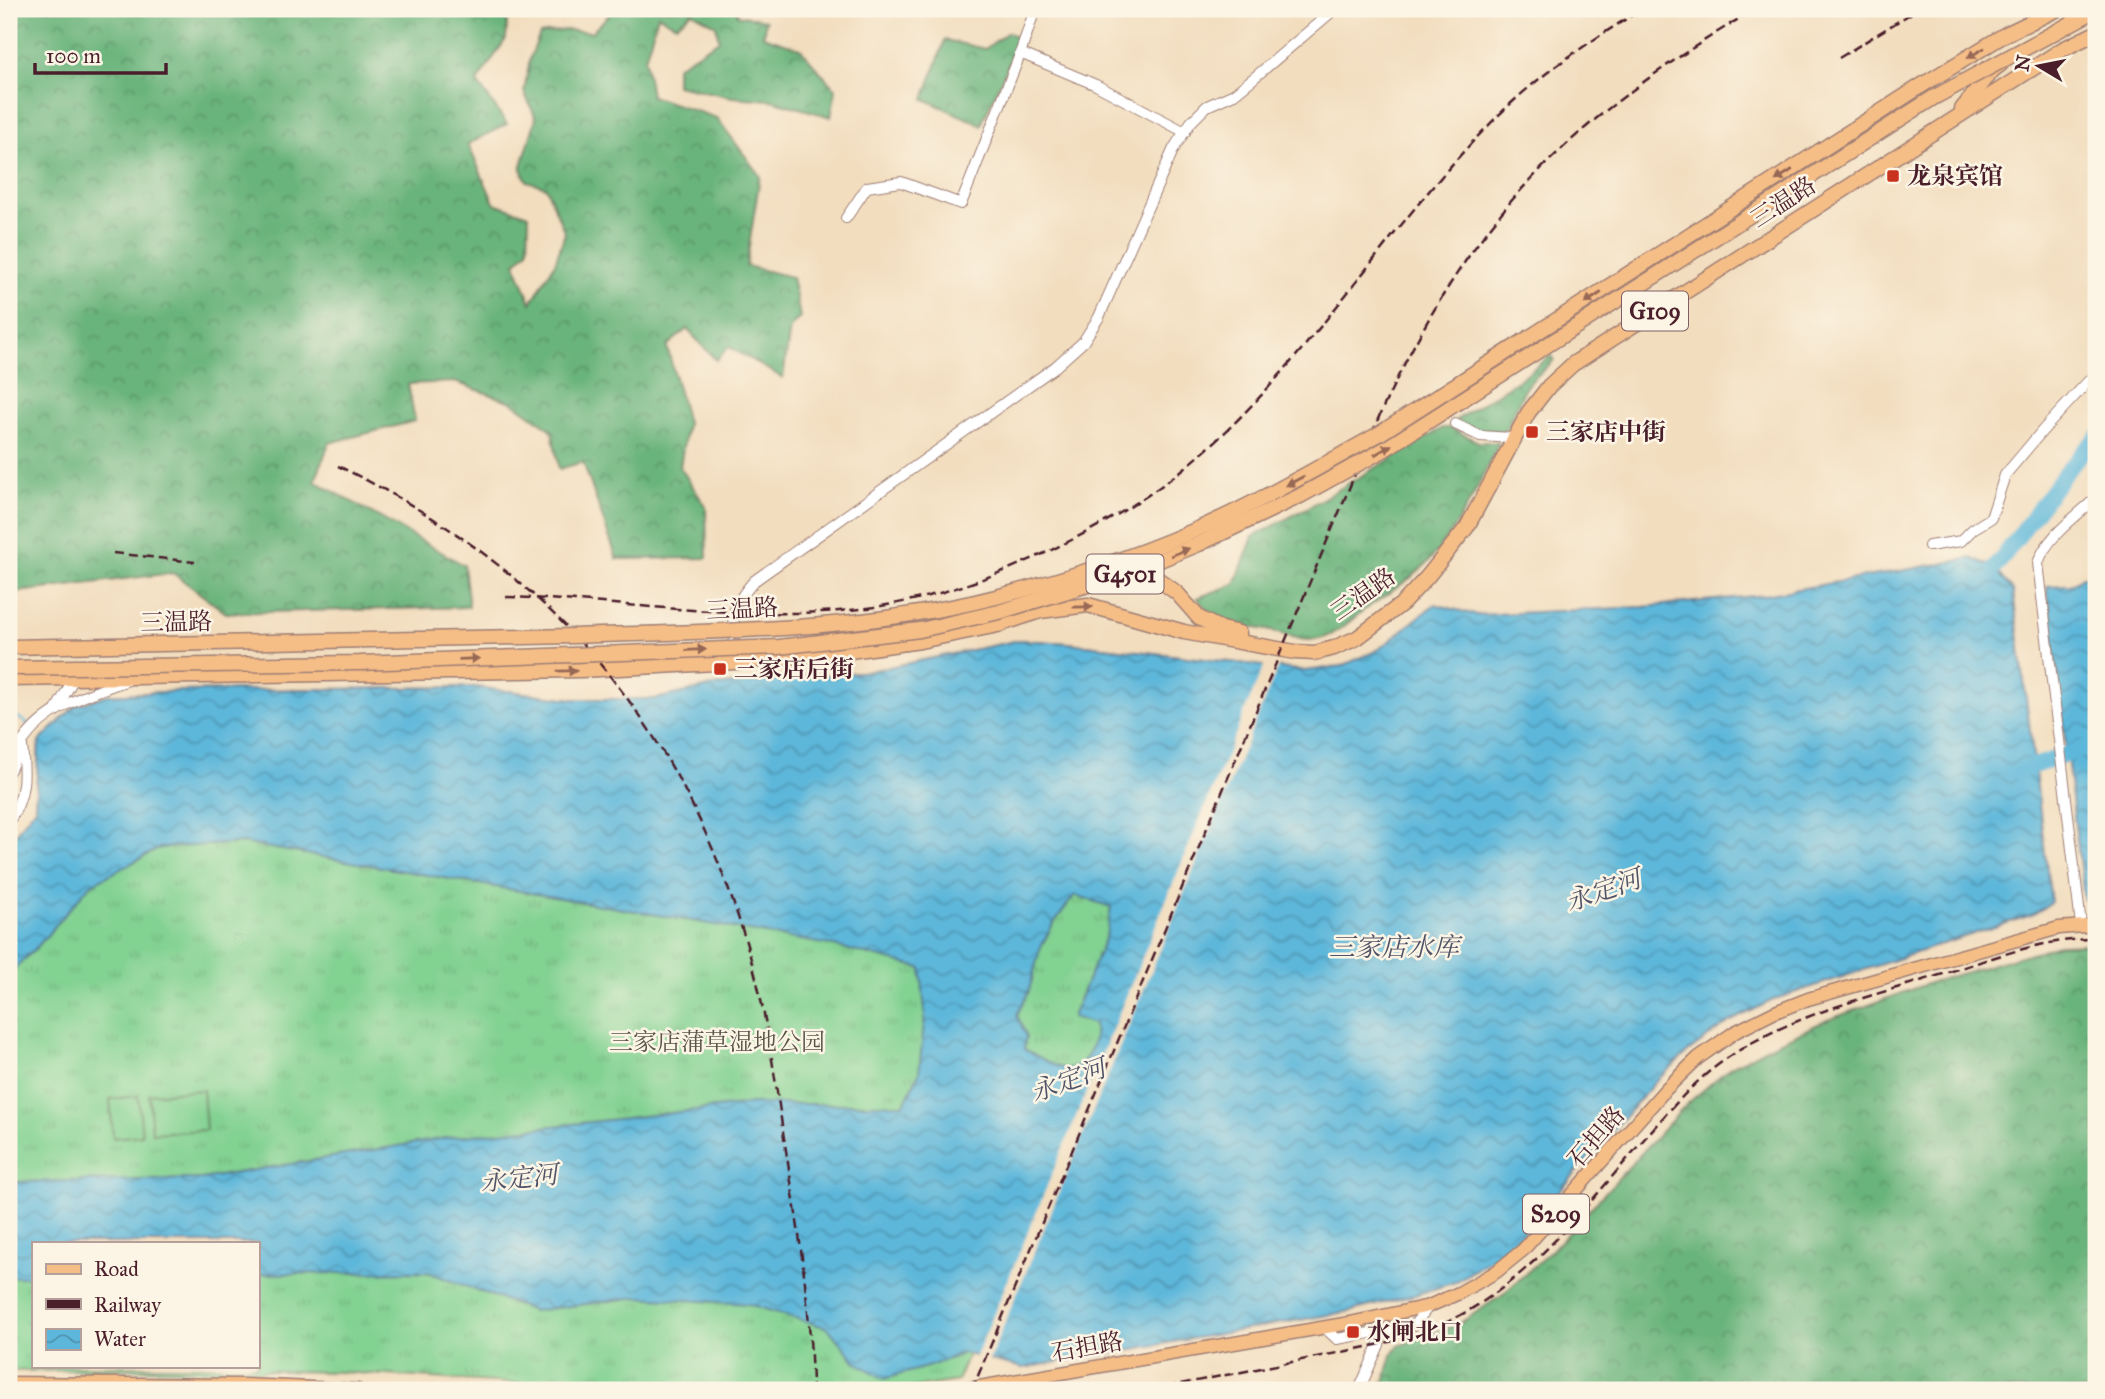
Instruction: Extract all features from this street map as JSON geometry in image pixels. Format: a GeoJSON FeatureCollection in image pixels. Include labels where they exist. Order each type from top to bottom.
{"type":"FeatureCollection","features":[{"type":"Feature","properties":{"kind":"highway","name":"G4501"},"geometry":{"type":"LineString","coordinates":[[1070,576],[1192,531],[1293,482],[1379,434],[1924,84],[2006,34],[2058,9]]}},
{"type":"Feature","properties":{"kind":"highway"},"geometry":{"type":"LineString","coordinates":[[1955,119],[1993,70],[2085,9]]}},
{"type":"Feature","properties":{"kind":"highway","name":"G4501"},"geometry":{"type":"LineString","coordinates":[[9,668],[360,663],[779,647],[920,630],[1075,591],[1199,544],[1300,496],[1385,449],[1933,98],[2096,10]]}},
{"type":"Feature","properties":{"kind":"highway","name":"三温路"},"geometry":{"type":"LineString","coordinates":[[9,679],[581,670],[736,663],[843,652],[920,640],[998,625],[1040,611],[1088,605],[1184,632],[1294,652],[1315,653],[1334,649],[1357,638],[1403,603],[1428,576],[1467,527],[1528,412],[1549,386],[1573,364],[2063,49],[2096,33]]}},
{"type":"Feature","properties":{"kind":"highway","name":"三温路"},"geometry":{"type":"LineString","coordinates":[[9,648],[734,633],[850,623],[930,611],[1099,569],[1126,567],[1155,577],[1177,593],[1199,618],[1222,629],[1315,647],[1333,642],[1353,631],[1428,576]]}},
{"type":"Feature","properties":{"kind":"highway"},"geometry":{"type":"LineString","coordinates":[[373,642],[779,630],[850,623]]}},
{"type":"Feature","properties":{"kind":"main road","name":"石担路"},"geometry":{"type":"LineString","coordinates":[[962,1390],[1429,1306],[1487,1278],[1523,1250],[1666,1089],[1698,1058],[1735,1032],[1808,999],[2059,928],[2096,925]]}},
{"type":"Feature","properties":{"kind":"main road"},"geometry":{"type":"LineString","coordinates":[[9,1383],[244,1385],[358,1390]]}},
{"type":"Feature","properties":{"kind":"street"},"geometry":{"type":"LineString","coordinates":[[846,218],[867,187],[901,182],[961,204],[1035,9]]}},
{"type":"Feature","properties":{"kind":"street"},"geometry":{"type":"LineString","coordinates":[[736,663],[734,609],[737,600],[754,581],[1055,367],[1083,342],[1099,317],[1169,159],[1185,132],[1207,106],[1234,94],[1335,9]]}},
{"type":"Feature","properties":{"kind":"street"},"geometry":{"type":"LineString","coordinates":[[1020,52],[1096,85],[1185,132]]}},
{"type":"Feature","properties":{"kind":"street"},"geometry":{"type":"LineString","coordinates":[[1929,546],[1961,541],[1973,529],[1991,518],[2005,475],[2096,373]]}},
{"type":"Feature","properties":{"kind":"street"},"geometry":{"type":"LineString","coordinates":[[1455,424],[1480,436],[1512,438]]}},
{"type":"Feature","properties":{"kind":"street"},"geometry":{"type":"LineString","coordinates":[[2081,925],[2038,564],[2050,541],[2096,498]]}},
{"type":"Feature","properties":{"kind":"street"},"geometry":{"type":"LineString","coordinates":[[9,771],[25,738],[43,718],[57,709],[137,677]]}},
{"type":"Feature","properties":{"kind":"street"},"geometry":{"type":"LineString","coordinates":[[57,709],[74,678]]}},
{"type":"Feature","properties":{"kind":"street"},"geometry":{"type":"LineString","coordinates":[[9,821],[18,809],[24,788],[25,738]]}},
{"type":"Feature","properties":{"kind":"street"},"geometry":{"type":"LineString","coordinates":[[1324,1327],[1336,1339],[1414,1325],[1429,1306]]}},
{"type":"Feature","properties":{"kind":"street"},"geometry":{"type":"LineString","coordinates":[[1359,1390],[1379,1345],[1381,1331]]}},
{"type":"Feature","properties":{"kind":"green space"},"geometry":{"type":"Polygon","coordinates":[[[9,9],[508,9],[506,39],[477,82],[507,124],[468,144],[494,203],[529,215],[528,250],[515,263],[531,303],[555,263],[565,233],[546,187],[527,181],[521,169],[536,118],[524,92],[530,58],[540,34],[565,30],[592,32],[615,9],[738,9],[737,15],[766,20],[763,36],[800,48],[836,90],[831,117],[771,100],[732,97],[676,85],[676,67],[719,40],[716,25],[692,12],[676,25],[658,15],[645,59],[651,96],[717,118],[760,176],[746,266],[792,277],[800,317],[790,328],[783,378],[729,347],[716,360],[687,329],[667,346],[687,423],[680,467],[706,507],[707,558],[617,559],[583,462],[559,469],[552,430],[512,402],[455,382],[408,384],[415,421],[329,443],[315,481],[464,565],[469,607],[226,613],[173,573],[9,593],[9,9]]]}},
{"type":"Feature","properties":{"kind":"green space"},"geometry":{"type":"Polygon","coordinates":[[[1008,32],[1020,39],[981,125],[924,99],[945,40],[985,49],[1008,32]]]}},
{"type":"Feature","properties":{"kind":"green space"},"geometry":{"type":"Polygon","coordinates":[[[1551,356],[1554,360],[1526,386],[1505,432],[1475,430],[1456,420],[1517,381],[1551,356]]]}},
{"type":"Feature","properties":{"kind":"green space"},"geometry":{"type":"Polygon","coordinates":[[[1443,428],[1451,428],[1478,442],[1499,443],[1459,520],[1428,562],[1337,631],[1312,640],[1290,637],[1226,621],[1211,612],[1197,598],[1235,584],[1253,537],[1443,428]]]}},
{"type":"Feature","properties":{"kind":"green space","name":"三家店蒲草湿地公园"},"geometry":{"type":"Polygon","coordinates":[[[1020,640],[1069,643],[1256,665],[957,1381],[898,1390],[620,1390],[340,1372],[149,1369],[9,1371],[9,842],[35,808],[39,742],[75,706],[107,695],[184,691],[474,687],[572,699],[656,699],[714,686],[871,671],[1020,640]]]}},
{"type":"Feature","properties":{"kind":"green space"},"geometry":{"type":"Polygon","coordinates":[[[2096,944],[2096,1390],[1372,1390],[1385,1380],[1392,1355],[1398,1346],[1460,1323],[1502,1295],[1553,1249],[1687,1104],[1729,1068],[1825,1021],[1932,982],[2059,945],[2096,944]]]}},
{"type":"Feature","properties":{"kind":"green space"},"geometry":{"type":"Polygon","coordinates":[[[203,1090],[206,1130],[152,1133],[149,1094],[203,1090]]]}},
{"type":"Feature","properties":{"kind":"green space"},"geometry":{"type":"Polygon","coordinates":[[[138,1096],[142,1135],[113,1138],[110,1099],[138,1096]]]}},
{"type":"Feature","properties":{"kind":"water","name":"三家店水库"},"geometry":{"type":"Polygon","coordinates":[[[1972,558],[1995,568],[2013,591],[2051,902],[2034,914],[1775,999],[1729,1022],[1688,1052],[1656,1081],[1526,1230],[1490,1260],[1455,1282],[1351,1311],[1023,1368],[963,1353],[884,1379],[856,1362],[828,1328],[748,1304],[638,1297],[533,1311],[428,1272],[259,1274],[259,1242],[32,1242],[32,1277],[9,1277],[9,1182],[201,1179],[446,1138],[751,1104],[904,1104],[919,1073],[925,1013],[921,968],[830,945],[242,843],[160,848],[90,885],[38,946],[9,974],[9,842],[35,808],[39,742],[75,706],[107,695],[184,691],[474,687],[572,699],[656,699],[714,686],[871,671],[1020,640],[1069,643],[1306,671],[1342,666],[1378,650],[1435,604],[1476,615],[1643,607],[1765,595],[1972,558]],[[1075,895],[1053,924],[1040,949],[1029,991],[1017,1015],[1026,1035],[1024,1049],[1064,1068],[1079,1065],[1089,1054],[1094,1038],[1094,1024],[1072,1017],[1106,936],[1111,907],[1075,895]]]}},
{"type":"Feature","properties":{"kind":"water"},"geometry":{"type":"Polygon","coordinates":[[[2096,576],[2096,899],[2084,900],[2047,586],[2070,585],[2083,577],[2096,576]]]}},
{"type":"Feature","properties":{"kind":"pier"},"geometry":{"type":"Polygon","coordinates":[[[1265,663],[1279,665],[988,1363],[975,1359],[1265,663]]]}},
{"type":"Feature","properties":{"kind":"waterway"},"geometry":{"type":"LineString","coordinates":[[1995,568],[2065,473],[2096,438]]}},
{"type":"Feature","properties":{"kind":"waterway"},"geometry":{"type":"LineString","coordinates":[[9,711],[32,727]]}},
{"type":"Feature","properties":{"kind":"waterway","name":"永定河"},"geometry":{"type":"LineString","coordinates":[[2017,772],[2096,744]]}},
{"type":"Feature","properties":{"kind":"railway"},"geometry":{"type":"LineString","coordinates":[[506,597],[732,612],[823,612],[868,608],[914,600],[958,587],[1069,541],[1115,516],[1159,487],[1221,436],[1295,357],[1431,189],[1504,110],[1553,68],[1642,9]]}},
{"type":"Feature","properties":{"kind":"railway"},"geometry":{"type":"LineString","coordinates":[[972,1390],[1381,412],[1424,328],[1456,274],[1493,223],[1567,144],[1658,72],[1755,9]]}},
{"type":"Feature","properties":{"kind":"railway"},"geometry":{"type":"LineString","coordinates":[[1839,58],[1918,9]]}},
{"type":"Feature","properties":{"kind":"railway"},"geometry":{"type":"LineString","coordinates":[[338,466],[417,508],[487,556],[550,611],[606,671],[654,737],[695,810],[728,889],[755,974],[764,1013],[802,1261],[812,1390]]}},
{"type":"Feature","properties":{"kind":"railway"},"geometry":{"type":"LineString","coordinates":[[113,553],[195,562]]}},
{"type":"Feature","properties":{"kind":"railway"},"geometry":{"type":"LineString","coordinates":[[1151,1390],[1367,1347],[1404,1338],[1457,1317],[1492,1296],[1524,1270],[1583,1210],[1693,1086],[1748,1045],[1779,1029],[1844,1004],[2000,956],[2038,945],[2096,939]]}},
{"type":"Feature","properties":{"kind":"place","name":"龙泉宾馆"},"geometry":{"type":"Point","coordinates":[1893,176]}},
{"type":"Feature","properties":{"kind":"place","name":"三家店中街"},"geometry":{"type":"Point","coordinates":[1532,432]}},
{"type":"Feature","properties":{"kind":"place","name":"三家店后街"},"geometry":{"type":"Point","coordinates":[720,669]}},
{"type":"Feature","properties":{"kind":"place","name":"水闸北口"},"geometry":{"type":"Point","coordinates":[1353,1332]}}]}
